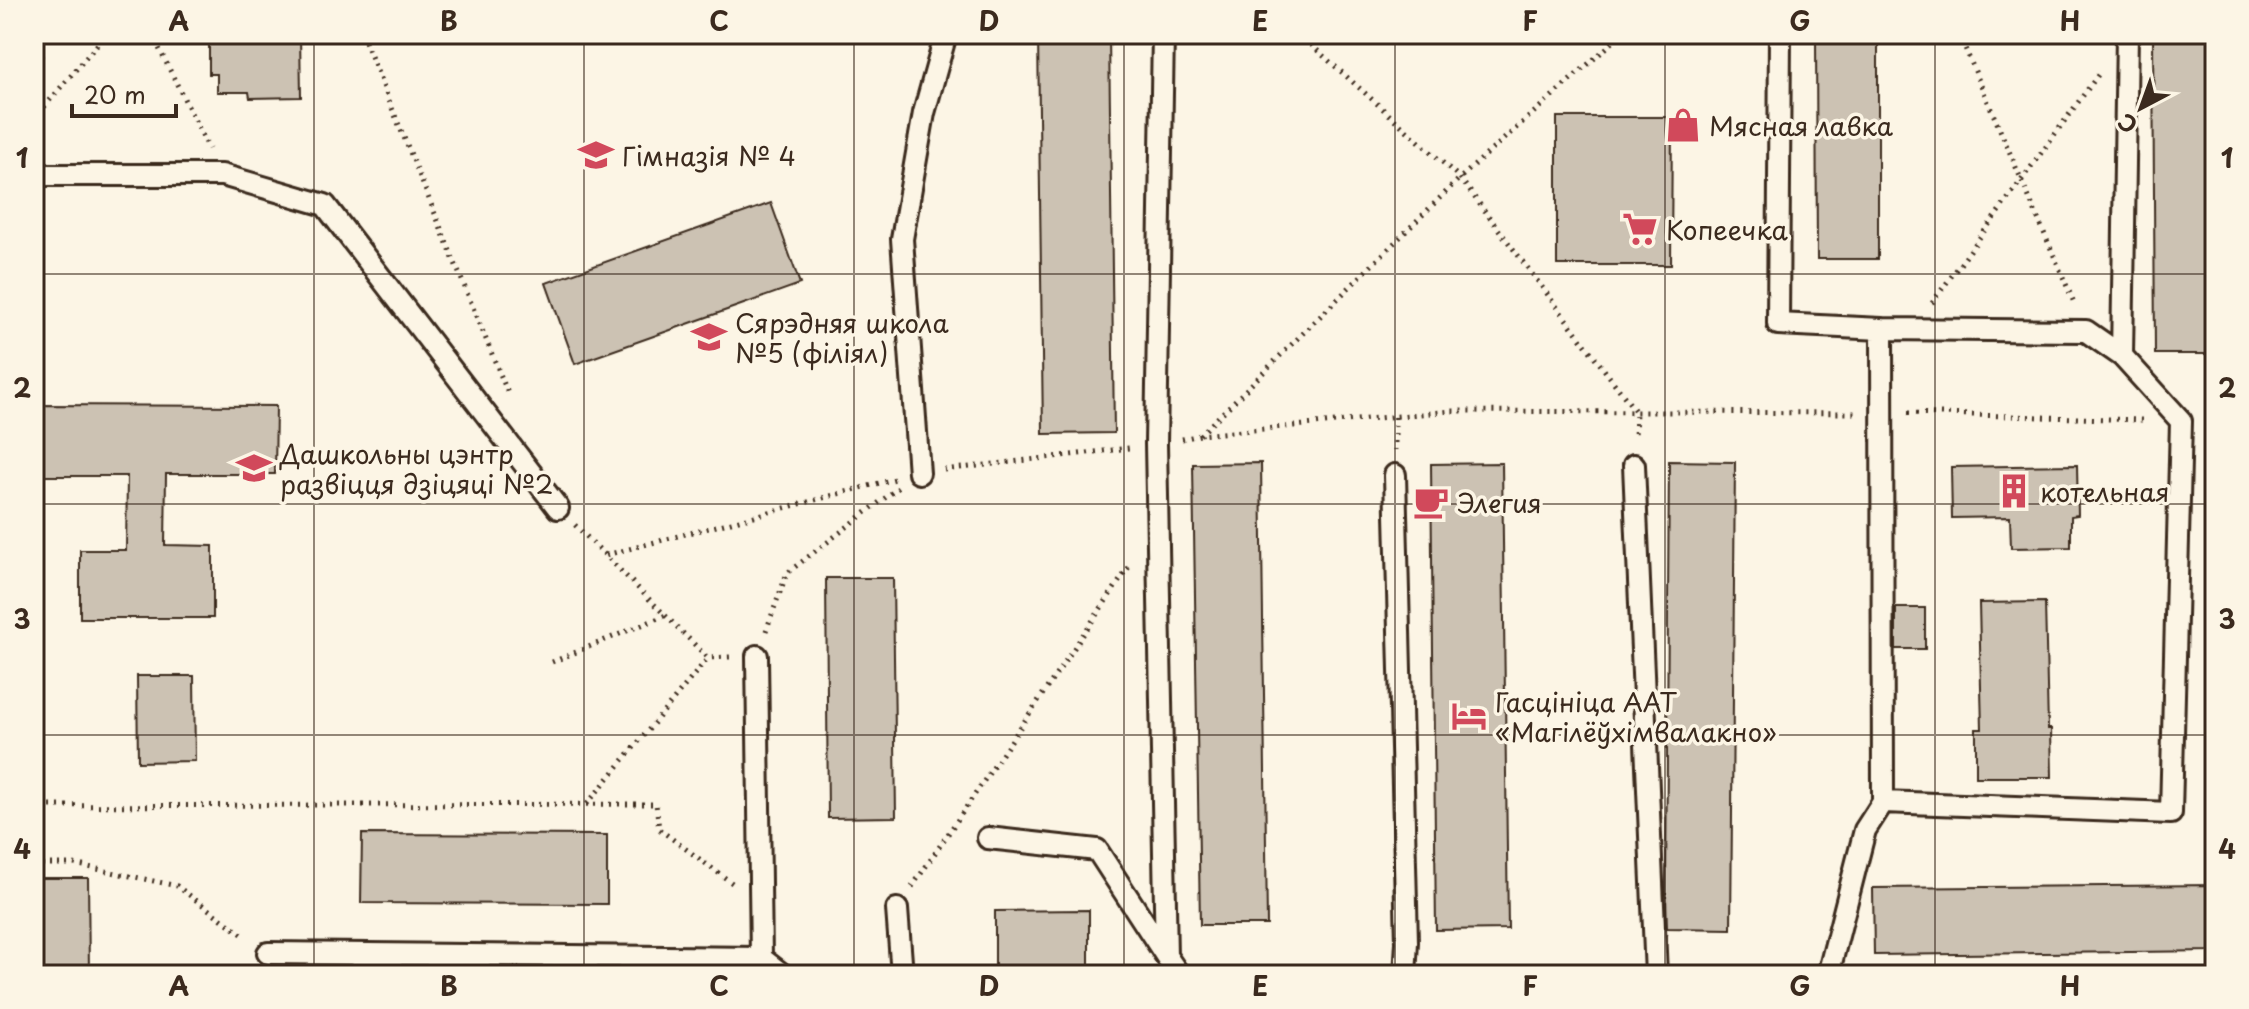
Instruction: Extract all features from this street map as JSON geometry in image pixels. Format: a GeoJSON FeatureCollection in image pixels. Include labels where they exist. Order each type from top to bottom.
{"type":"FeatureCollection","features":[{"type":"Feature","properties":{"kind":"lane"},"geometry":{"type":"LineString","coordinates":[[919,473],[902,239],[924,113],[946,34]]}},
{"type":"Feature","properties":{"kind":"lane"},"geometry":{"type":"LineString","coordinates":[[1163,34],[1156,444],[1166,956]]}},
{"type":"Feature","properties":{"kind":"lane"},"geometry":{"type":"LineString","coordinates":[[1780,34],[1778,324],[1912,330],[2086,331],[2122,356],[2181,421],[2171,813],[1883,802]]}},
{"type":"Feature","properties":{"kind":"lane"},"geometry":{"type":"LineString","coordinates":[[2122,356],[2127,34]]}},
{"type":"Feature","properties":{"kind":"lane"},"geometry":{"type":"LineString","coordinates":[[34,175],[222,175],[325,205],[558,508]]}},
{"type":"Feature","properties":{"kind":"lane"},"geometry":{"type":"LineString","coordinates":[[1828,975],[1865,830],[1883,802],[1882,329]]}},
{"type":"Feature","properties":{"kind":"lane"},"geometry":{"type":"LineString","coordinates":[[1634,465],[1656,975]]}},
{"type":"Feature","properties":{"kind":"lane"},"geometry":{"type":"LineString","coordinates":[[1395,475],[1407,942],[1405,975]]}},
{"type":"Feature","properties":{"kind":"lane"},"geometry":{"type":"LineString","coordinates":[[757,656],[761,958]]}},
{"type":"Feature","properties":{"kind":"lane"},"geometry":{"type":"LineString","coordinates":[[988,838],[1097,850],[1179,975]]}},
{"type":"Feature","properties":{"kind":"lane"},"geometry":{"type":"LineString","coordinates":[[897,909],[902,975]]}},
{"type":"Feature","properties":{"kind":"lane"},"geometry":{"type":"LineString","coordinates":[[268,953],[761,958],[783,975]]}},
{"type":"Feature","properties":{"kind":"path"},"geometry":{"type":"LineString","coordinates":[[36,116],[42,34]]}},
{"type":"Feature","properties":{"kind":"path"},"geometry":{"type":"LineString","coordinates":[[36,116],[106,34]]}},
{"type":"Feature","properties":{"kind":"path"},"geometry":{"type":"LineString","coordinates":[[152,34],[222,175]]}},
{"type":"Feature","properties":{"kind":"path"},"geometry":{"type":"LineString","coordinates":[[362,34],[510,398]]}},
{"type":"Feature","properties":{"kind":"path"},"geometry":{"type":"LineString","coordinates":[[1299,34],[1460,178],[1636,412]]}},
{"type":"Feature","properties":{"kind":"path"},"geometry":{"type":"LineString","coordinates":[[1200,435],[1460,178],[1622,34]]}},
{"type":"Feature","properties":{"kind":"path"},"geometry":{"type":"LineString","coordinates":[[1959,34],[2086,331]]}},
{"type":"Feature","properties":{"kind":"path"},"geometry":{"type":"LineString","coordinates":[[1912,330],[2127,34]]}},
{"type":"Feature","properties":{"kind":"path"},"geometry":{"type":"LineString","coordinates":[[606,555],[919,473],[1156,444],[1200,435],[1451,411],[1883,413],[2181,421]]}},
{"type":"Feature","properties":{"kind":"path"},"geometry":{"type":"LineString","coordinates":[[558,508],[708,658],[757,656],[787,573],[919,473]]}},
{"type":"Feature","properties":{"kind":"path"},"geometry":{"type":"LineString","coordinates":[[897,909],[1132,562]]}},
{"type":"Feature","properties":{"kind":"path"},"geometry":{"type":"LineString","coordinates":[[552,662],[666,615]]}},
{"type":"Feature","properties":{"kind":"path"},"geometry":{"type":"LineString","coordinates":[[587,804],[708,658]]}},
{"type":"Feature","properties":{"kind":"path"},"geometry":{"type":"LineString","coordinates":[[34,806],[656,804],[659,829],[760,903]]}},
{"type":"Feature","properties":{"kind":"path"},"geometry":{"type":"LineString","coordinates":[[34,864],[74,864],[177,886],[268,953]]}},
{"type":"Feature","properties":{"kind":"building"},"geometry":{"type":"Polygon","coordinates":[[[209,34],[300,34],[301,97],[250,98],[249,92],[217,92],[217,74],[209,74],[209,34]]]}},
{"type":"Feature","properties":{"kind":"building"},"geometry":{"type":"Polygon","coordinates":[[[1038,34],[1109,34],[1114,433],[1043,434],[1038,34]]]}},
{"type":"Feature","properties":{"kind":"building"},"geometry":{"type":"Polygon","coordinates":[[[1816,34],[1878,34],[1878,259],[1817,259],[1816,34]]]}},
{"type":"Feature","properties":{"kind":"building"},"geometry":{"type":"Polygon","coordinates":[[[2153,34],[2215,34],[2215,354],[2155,354],[2153,34]]]}},
{"type":"Feature","properties":{"kind":"building"},"geometry":{"type":"Polygon","coordinates":[[[1557,117],[1672,117],[1671,265],[1557,265],[1557,117]]]}},
{"type":"Feature","properties":{"kind":"building"},"geometry":{"type":"Polygon","coordinates":[[[771,203],[800,284],[575,364],[546,283],[771,203]]]}},
{"type":"Feature","properties":{"kind":"building"},"geometry":{"type":"Polygon","coordinates":[[[34,405],[276,406],[275,474],[166,474],[165,545],[213,546],[213,618],[80,618],[80,550],[126,550],[127,476],[34,476],[34,405]]]}},
{"type":"Feature","properties":{"kind":"building"},"geometry":{"type":"Polygon","coordinates":[[[1669,461],[1735,462],[1731,929],[1667,928],[1669,461]]]}},
{"type":"Feature","properties":{"kind":"building"},"geometry":{"type":"Polygon","coordinates":[[[1261,463],[1267,925],[1200,925],[1193,464],[1261,463]]]}},
{"type":"Feature","properties":{"kind":"building","name":"Гасцініца ААТ «Магілёўхімвалакно»"},"geometry":{"type":"Polygon","coordinates":[[[1502,463],[1508,929],[1436,930],[1431,464],[1502,463]]]}},
{"type":"Feature","properties":{"kind":"building","name":"котельная"},"geometry":{"type":"Polygon","coordinates":[[[2077,465],[2078,515],[2071,516],[2071,547],[2011,548],[2010,517],[1952,518],[1951,467],[2077,465]]]}},
{"type":"Feature","properties":{"kind":"building"},"geometry":{"type":"Polygon","coordinates":[[[826,578],[893,578],[896,817],[828,818],[826,578]]]}},
{"type":"Feature","properties":{"kind":"building"},"geometry":{"type":"Polygon","coordinates":[[[2045,602],[2052,777],[1976,777],[1976,729],[1982,729],[1979,603],[2045,602]]]}},
{"type":"Feature","properties":{"kind":"building"},"geometry":{"type":"Polygon","coordinates":[[[1896,608],[1925,608],[1925,649],[1896,649],[1896,608]]]}},
{"type":"Feature","properties":{"kind":"building"},"geometry":{"type":"Polygon","coordinates":[[[137,676],[194,676],[195,761],[138,762],[137,676]]]}},
{"type":"Feature","properties":{"kind":"building"},"geometry":{"type":"Polygon","coordinates":[[[362,834],[607,835],[607,904],[361,903],[362,834]]]}},
{"type":"Feature","properties":{"kind":"building"},"geometry":{"type":"Polygon","coordinates":[[[34,878],[88,878],[89,975],[34,975],[34,878]]]}},
{"type":"Feature","properties":{"kind":"building"},"geometry":{"type":"Polygon","coordinates":[[[2215,885],[2215,951],[1874,955],[1873,888],[2215,885]]]}},
{"type":"Feature","properties":{"kind":"building"},"geometry":{"type":"Polygon","coordinates":[[[1089,910],[1089,975],[995,975],[995,911],[1089,910]]]}},
{"type":"Feature","properties":{"kind":"place","name":"Мясная лавка"},"geometry":{"type":"Point","coordinates":[1683,125]}},
{"type":"Feature","properties":{"kind":"place","name":"Гімназія № 4"},"geometry":{"type":"Point","coordinates":[596,155]}},
{"type":"Feature","properties":{"kind":"place","name":"Копеечка"},"geometry":{"type":"Point","coordinates":[1640,229]}},
{"type":"Feature","properties":{"kind":"place","name":"Сярэдняя школа №5 (філіял)"},"geometry":{"type":"Point","coordinates":[709,337]}},
{"type":"Feature","properties":{"kind":"place","name":"Дашкольны цэнтр развіцця дзіцяці №2"},"geometry":{"type":"Point","coordinates":[254,468]}},
{"type":"Feature","properties":{"kind":"place","name":"котельная"},"geometry":{"type":"Point","coordinates":[2014,491]}},
{"type":"Feature","properties":{"kind":"place","name":"Элегия"},"geometry":{"type":"Point","coordinates":[1431,502]}},
{"type":"Feature","properties":{"kind":"place","name":"Гасцініца ААТ «Магілёўхімвалакно»"},"geometry":{"type":"Point","coordinates":[1469,716]}}]}
